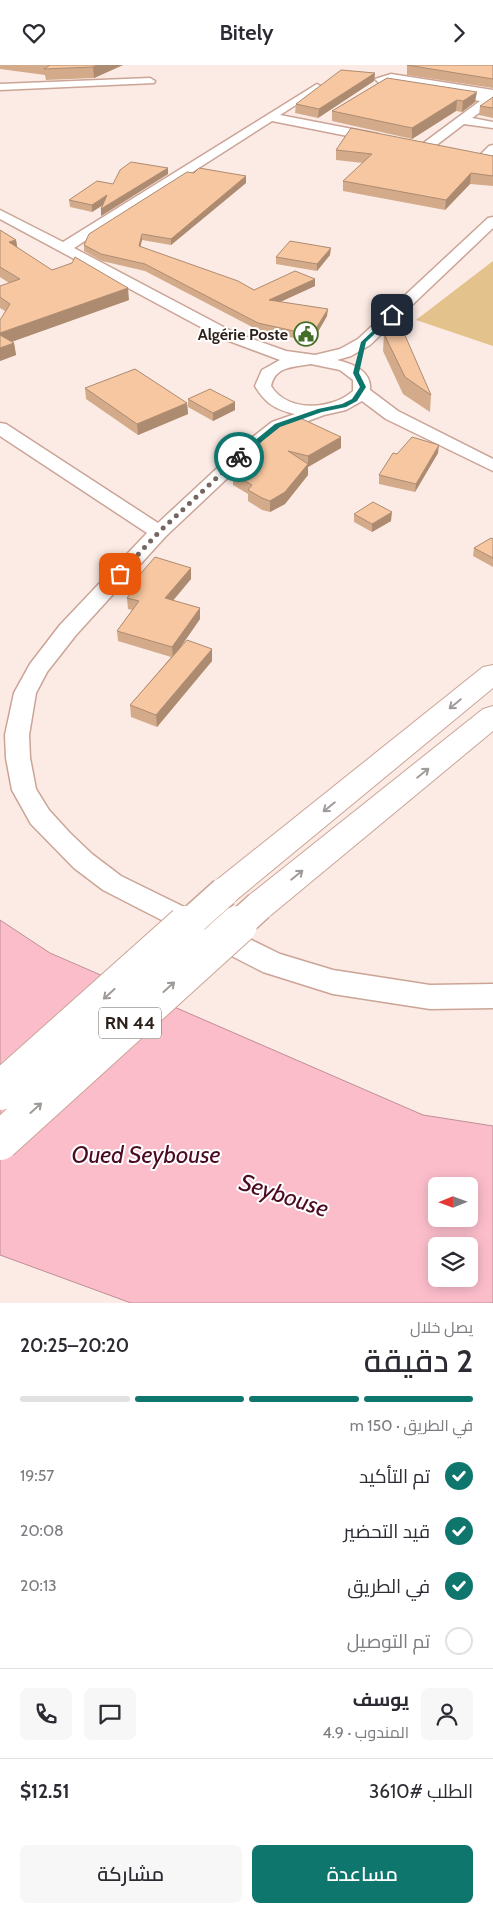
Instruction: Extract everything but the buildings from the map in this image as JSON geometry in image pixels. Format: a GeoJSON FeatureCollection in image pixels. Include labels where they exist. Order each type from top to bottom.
{"type":"FeatureCollection","features":[{"type":"Feature","properties":{"kind":"highway","name":"RN 44"},"geometry":{"type":"LineString","coordinates":[[0,1091],[224,893],[493,674]]}},
{"type":"Feature","properties":{"kind":"highway","name":"RN 44"},"geometry":{"type":"LineString","coordinates":[[0,1141],[259,906],[487,723]]}},
{"type":"Feature","properties":{"kind":"street"},"geometry":{"type":"LineString","coordinates":[[0,87],[150,81]]}},
{"type":"Feature","properties":{"kind":"street"},"geometry":{"type":"LineString","coordinates":[[380,85],[492,95]]}},
{"type":"Feature","properties":{"kind":"street"},"geometry":{"type":"LineString","coordinates":[[64,248],[317,87]]}},
{"type":"Feature","properties":{"kind":"street"},"geometry":{"type":"LineString","coordinates":[[445,151],[422,146],[463,120],[492,95]]}},
{"type":"Feature","properties":{"kind":"street"},"geometry":{"type":"LineString","coordinates":[[271,117],[388,139]]}},
{"type":"Feature","properties":{"kind":"street"},"geometry":{"type":"LineString","coordinates":[[463,120],[493,125]]}},
{"type":"Feature","properties":{"kind":"street"},"geometry":{"type":"LineString","coordinates":[[483,158],[493,149]]}},
{"type":"Feature","properties":{"kind":"street"},"geometry":{"type":"LineString","coordinates":[[0,214],[227,335],[283,356],[339,364],[356,373],[362,383],[361,392],[350,403],[278,426],[247,449],[159,532],[68,630],[38,669],[25,693],[17,735],[18,758],[24,790],[40,817],[83,861],[112,883],[273,964],[333,982],[430,997],[493,996]]}},
{"type":"Feature","properties":{"kind":"street"},"geometry":{"type":"LineString","coordinates":[[414,427],[372,414],[288,407],[275,401],[267,394],[263,386],[268,373],[284,364],[345,353],[364,342],[493,221]]}},
{"type":"Feature","properties":{"kind":"street"},"geometry":{"type":"LineString","coordinates":[[227,335],[256,357],[268,373]]}},
{"type":"Feature","properties":{"kind":"street"},"geometry":{"type":"LineString","coordinates":[[356,373],[364,342]]}},
{"type":"Feature","properties":{"kind":"street"},"geometry":{"type":"LineString","coordinates":[[361,392],[382,409],[414,427],[493,466]]}},
{"type":"Feature","properties":{"kind":"street"},"geometry":{"type":"LineString","coordinates":[[247,449],[262,427],[267,394]]}},
{"type":"Feature","properties":{"kind":"street"},"geometry":{"type":"LineString","coordinates":[[0,428],[159,532]]}},
{"type":"Feature","properties":{"kind":"shaded area"},"geometry":{"type":"Polygon","coordinates":[[[493,261],[493,346],[416,320],[493,261]]]}},
{"type":"Feature","properties":{"kind":"water","name":"Oued Seybouse"},"geometry":{"type":"Polygon","coordinates":[[[0,920],[50,953],[423,1115],[493,1126],[493,1303],[131,1303],[0,1255],[0,920]]]}},
{"type":"Feature","properties":{"kind":"way so far"},"geometry":{"type":"LineString","coordinates":[[120,574],[159,532],[239,457]]}},
{"type":"Feature","properties":{"kind":"place","name":"Algérie Poste"},"geometry":{"type":"Point","coordinates":[306,334]}},
{"type":"Feature","properties":{"kind":"route"},"geometry":{"type":"LineString","coordinates":[[239,457],[247,449],[287,421],[321,410],[344,406],[355,400],[363,387],[356,373],[358,357],[364,342],[392,315]]}},
{"type":"Feature","properties":{"kind":"water label","name":"Seybouse"},"geometry":{"type":"Point","coordinates":[284,1195]}}]}
